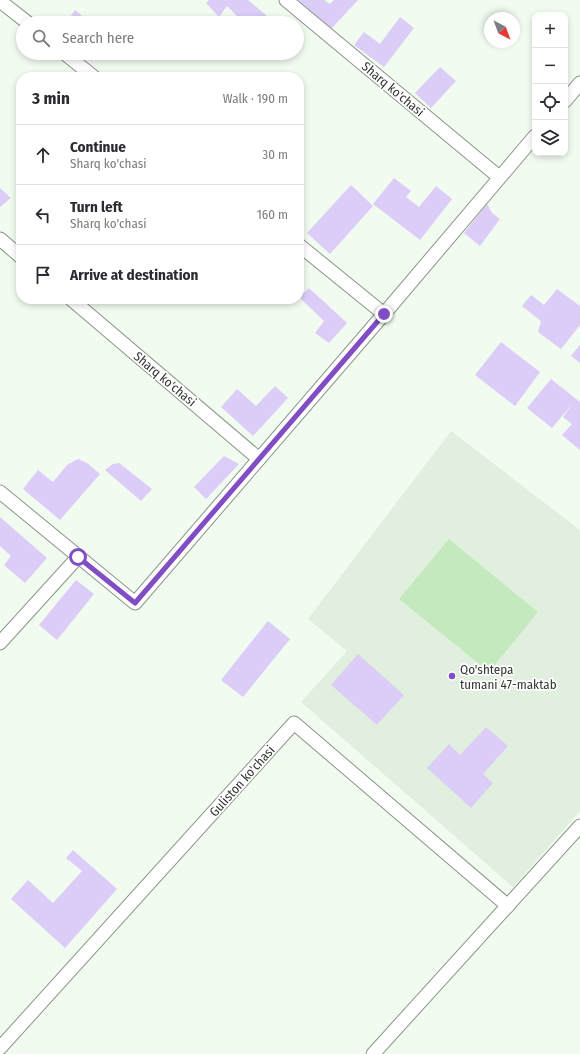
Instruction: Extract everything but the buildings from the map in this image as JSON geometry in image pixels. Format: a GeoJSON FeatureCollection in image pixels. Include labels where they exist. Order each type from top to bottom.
{"type":"FeatureCollection","features":[{"type":"Feature","properties":{"kind":"street"},"geometry":{"type":"LineString","coordinates":[[0,0],[19,16]]}},
{"type":"Feature","properties":{"kind":"street","name":"Sharq ko'chasi"},"geometry":{"type":"LineString","coordinates":[[286,0],[499,177]]}},
{"type":"Feature","properties":{"kind":"street"},"geometry":{"type":"LineString","coordinates":[[73,60],[88,72]]}},
{"type":"Feature","properties":{"kind":"street"},"geometry":{"type":"LineString","coordinates":[[568,97],[580,83]]}},
{"type":"Feature","properties":{"kind":"street"},"geometry":{"type":"LineString","coordinates":[[0,492],[135,603],[532,139]]}},
{"type":"Feature","properties":{"kind":"street"},"geometry":{"type":"LineString","coordinates":[[0,239],[16,253]]}},
{"type":"Feature","properties":{"kind":"street"},"geometry":{"type":"LineString","coordinates":[[304,249],[384,314]]}},
{"type":"Feature","properties":{"kind":"street","name":"Sharq ko'chasi"},"geometry":{"type":"LineString","coordinates":[[76,304],[259,459]]}},
{"type":"Feature","properties":{"kind":"street"},"geometry":{"type":"LineString","coordinates":[[0,643],[78,557]]}},
{"type":"Feature","properties":{"kind":"street","name":"Guliston ko'chasi"},"geometry":{"type":"LineString","coordinates":[[0,1048],[294,723],[508,906]]}},
{"type":"Feature","properties":{"kind":"street"},"geometry":{"type":"LineString","coordinates":[[373,1054],[580,826]]}},
{"type":"Feature","properties":{"kind":"shaded area","name":"Qo'shtepa tumani 47-maktab"},"geometry":{"type":"Polygon","coordinates":[[[451,431],[580,530],[580,811],[513,887],[301,702],[347,651],[308,619],[451,431]]]}},
{"type":"Feature","properties":{"kind":"green space"},"geometry":{"type":"Polygon","coordinates":[[[449,539],[538,612],[489,672],[399,599],[449,539]]]}},
{"type":"Feature","properties":{"kind":"place","name":"Qo'shtepa tumani 47-maktab"},"geometry":{"type":"Point","coordinates":[452,676]}},
{"type":"Feature","properties":{"kind":"route"},"geometry":{"type":"LineString","coordinates":[[78,557],[135,603],[384,314]]}}]}
